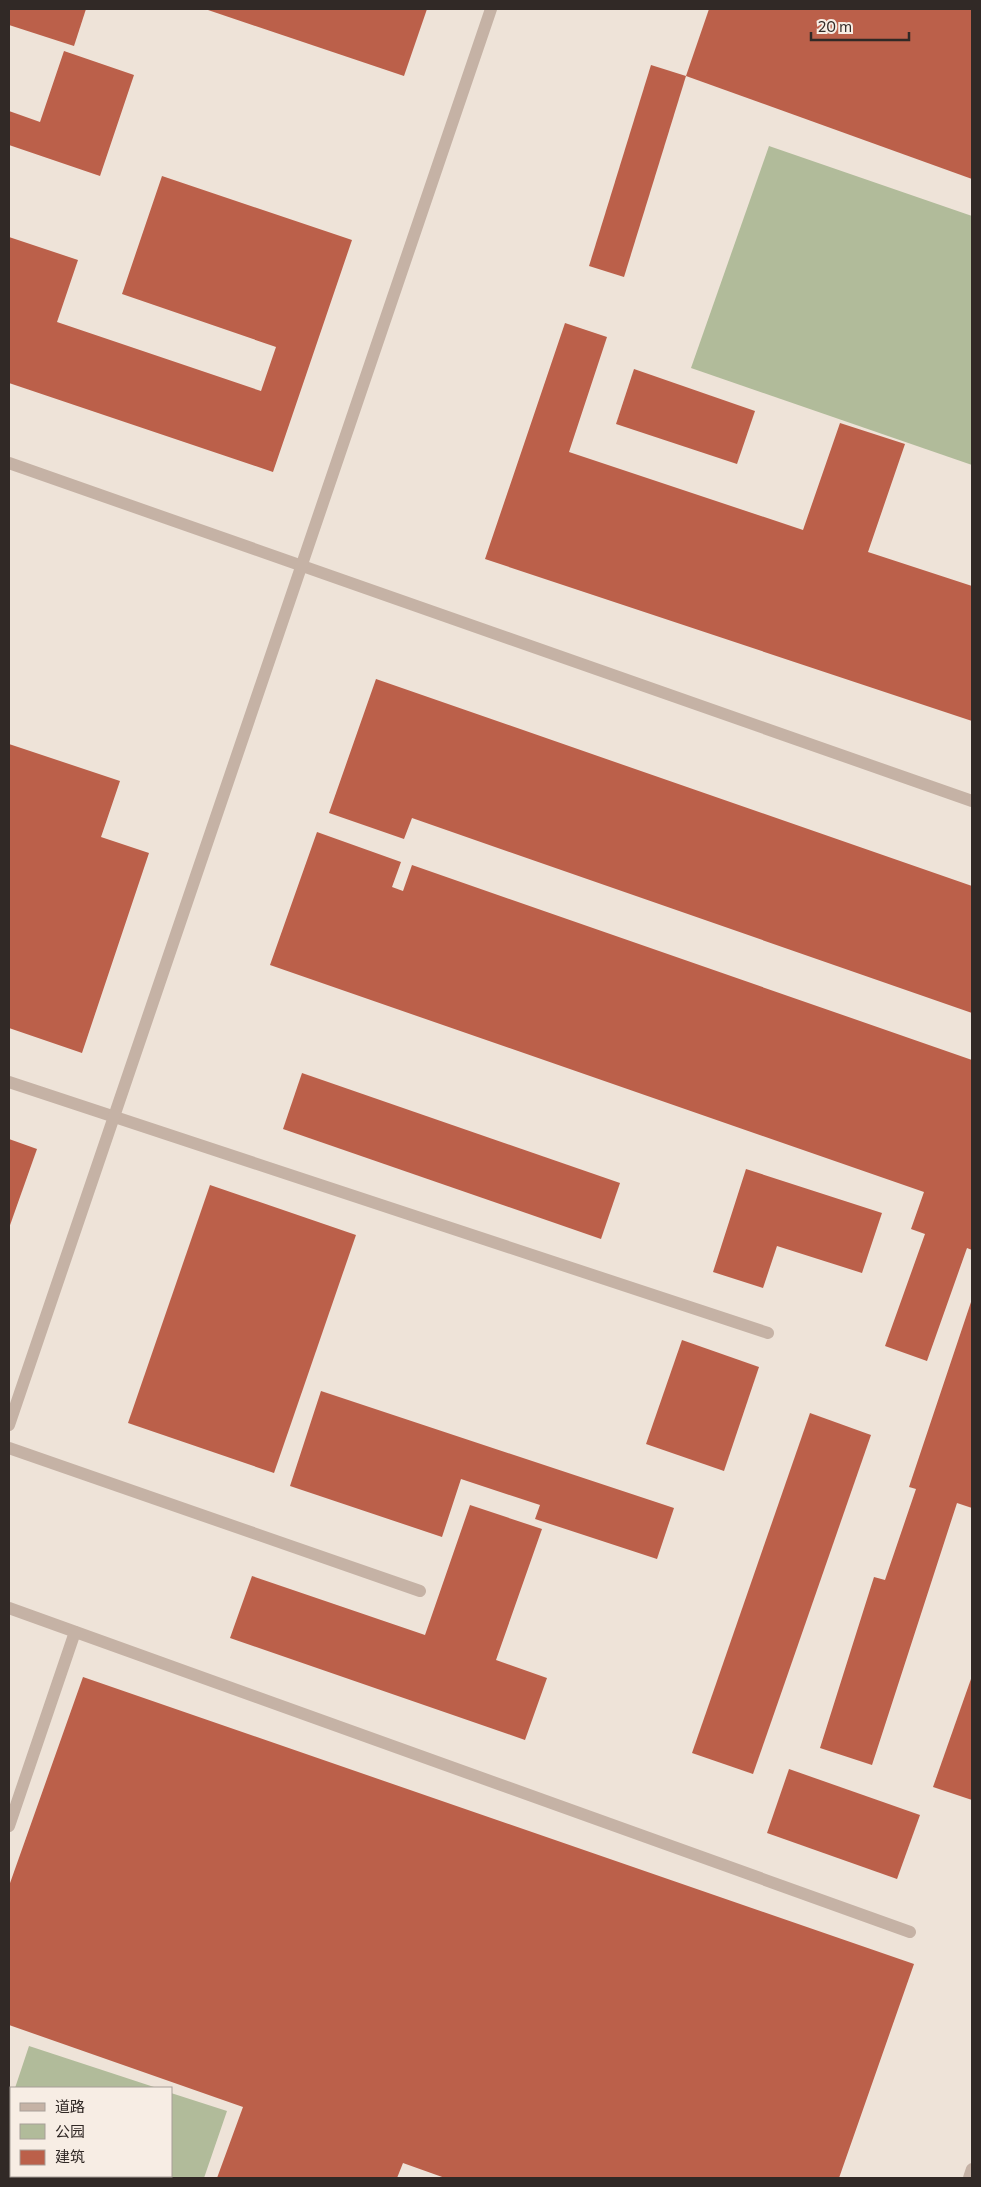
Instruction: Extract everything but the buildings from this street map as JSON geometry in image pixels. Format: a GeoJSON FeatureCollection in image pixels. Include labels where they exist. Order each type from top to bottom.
{"type":"FeatureCollection","features":[{"type":"Feature","properties":{"kind":"lane"},"geometry":{"type":"LineString","coordinates":[[9,1425],[491,9]]}},
{"type":"Feature","properties":{"kind":"lane"},"geometry":{"type":"LineString","coordinates":[[9,463],[972,802]]}},
{"type":"Feature","properties":{"kind":"lane"},"geometry":{"type":"LineString","coordinates":[[9,1082],[768,1333]]}},
{"type":"Feature","properties":{"kind":"lane"},"geometry":{"type":"LineString","coordinates":[[9,1448],[420,1591]]}},
{"type":"Feature","properties":{"kind":"lane"},"geometry":{"type":"LineString","coordinates":[[9,1608],[910,1932]]}},
{"type":"Feature","properties":{"kind":"lane"},"geometry":{"type":"LineString","coordinates":[[9,1826],[75,1632]]}},
{"type":"Feature","properties":{"kind":"green space"},"geometry":{"type":"Polygon","coordinates":[[[769,146],[972,216],[972,465],[691,368],[769,146]]]}},
{"type":"Feature","properties":{"kind":"green space"},"geometry":{"type":"Polygon","coordinates":[[[29,2046],[154,2087],[15,2087],[29,2046]]]}},
{"type":"Feature","properties":{"kind":"green space"},"geometry":{"type":"Polygon","coordinates":[[[172,2093],[227,2111],[204,2178],[9,2178],[10,2103],[10,2177],[172,2177],[172,2093]]]}}]}
